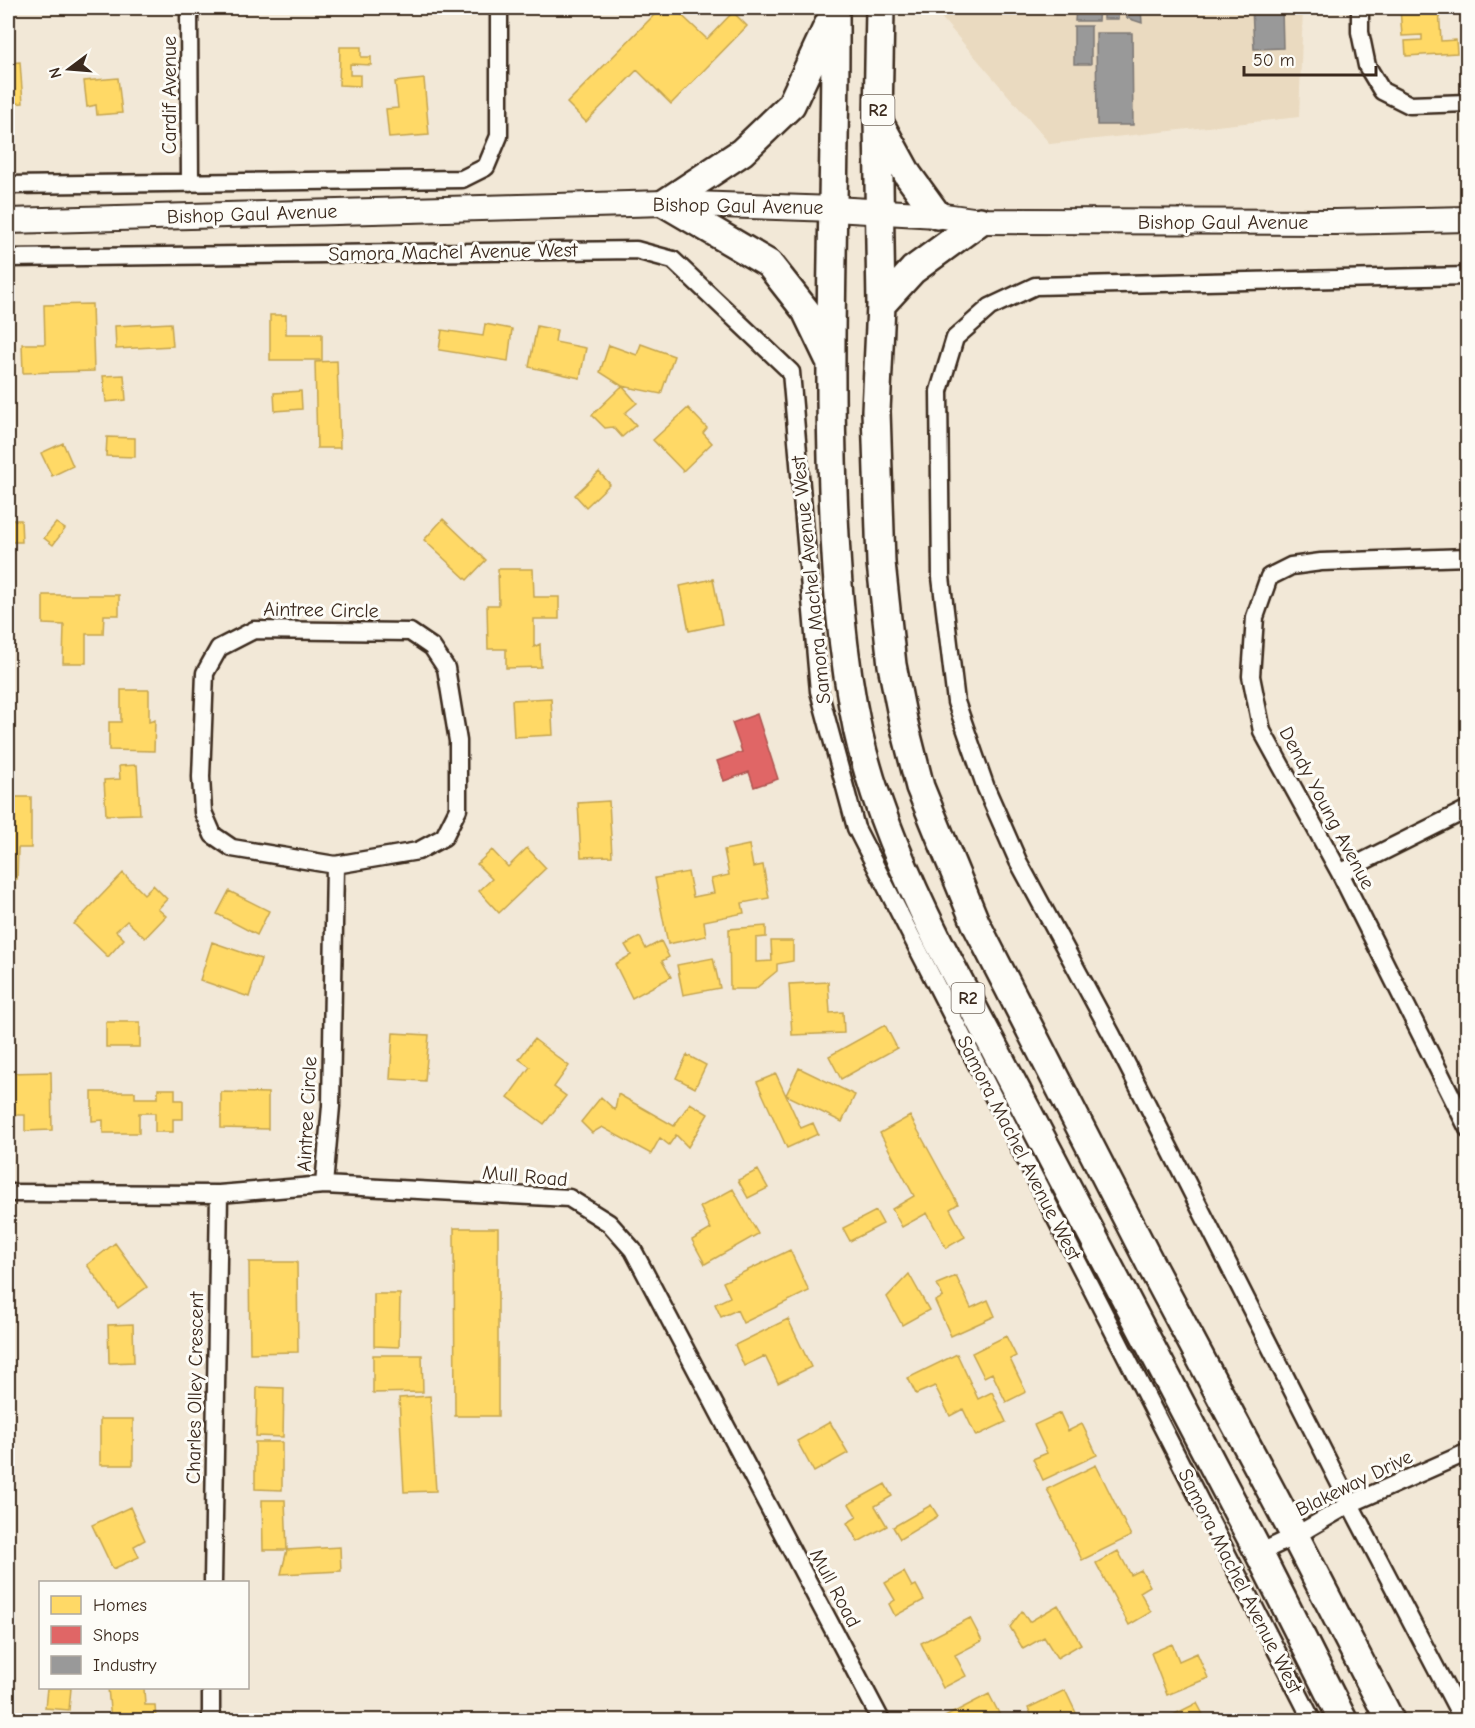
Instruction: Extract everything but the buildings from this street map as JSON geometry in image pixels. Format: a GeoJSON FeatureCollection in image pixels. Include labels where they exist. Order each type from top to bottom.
{"type":"FeatureCollection","features":[{"type":"Feature","properties":{"kind":"highway","name":"R2"},"geometry":{"type":"LineString","coordinates":[[880,8],[878,120],[881,304],[876,411],[881,562],[892,665],[920,787],[976,924],[1153,1269],[1390,1720]]}},
{"type":"Feature","properties":{"kind":"highway","name":"R2"},"geometry":{"type":"LineString","coordinates":[[834,209],[835,9]]}},
{"type":"Feature","properties":{"kind":"highway"},"geometry":{"type":"LineString","coordinates":[[831,363],[806,312],[769,264],[664,203],[742,152],[791,105],[835,9]]}},
{"type":"Feature","properties":{"kind":"highway"},"geometry":{"type":"LineString","coordinates":[[878,120],[908,175],[937,215]]}},
{"type":"Feature","properties":{"kind":"highway","name":"Samora Machel Avenue West"},"geometry":{"type":"LineString","coordinates":[[834,209],[831,363],[833,497],[840,620],[858,733],[871,777],[910,884],[938,941],[1259,1552],[1343,1720]]}},
{"type":"Feature","properties":{"kind":"highway"},"geometry":{"type":"LineString","coordinates":[[881,304],[913,270],[980,221]]}},
{"type":"Feature","properties":{"kind":"main road","name":"Bishop Gaul Avenue"},"geometry":{"type":"LineString","coordinates":[[8,221],[664,203],[834,209],[937,215],[980,221],[1335,222],[1467,219]]}},
{"type":"Feature","properties":{"kind":"street","name":"Cardif Avenue"},"geometry":{"type":"LineString","coordinates":[[189,8],[190,183]]}},
{"type":"Feature","properties":{"kind":"street","name":"Bishop Gaul Avenue"},"geometry":{"type":"LineString","coordinates":[[8,185],[462,179],[486,167],[499,136],[499,8]]}},
{"type":"Feature","properties":{"kind":"street"},"geometry":{"type":"LineString","coordinates":[[1360,8],[1360,32],[1367,66],[1382,91],[1410,105],[1467,103]]}},
{"type":"Feature","properties":{"kind":"street","name":"Samora Machel Avenue West"},"geometry":{"type":"LineString","coordinates":[[8,258],[636,250],[673,260],[791,372],[819,691],[856,828],[1312,1720]]}},
{"type":"Feature","properties":{"kind":"street"},"geometry":{"type":"LineString","coordinates":[[1462,1720],[1112,1035],[1018,861],[986,788],[956,702],[941,577],[939,391],[955,338],[990,306],[1035,286],[1467,276]]}},
{"type":"Feature","properties":{"kind":"street","name":"Dendy Young Avenue"},"geometry":{"type":"LineString","coordinates":[[1467,557],[1321,562],[1291,566],[1269,577],[1255,617],[1251,676],[1262,731],[1340,873],[1467,1129]]}},
{"type":"Feature","properties":{"kind":"street","name":"Aintree Circle"},"geometry":{"type":"LineString","coordinates":[[254,630],[410,632],[432,647],[446,668],[458,741],[458,808],[444,837],[418,851],[335,865],[232,848],[213,835],[203,812],[201,777],[205,673],[219,648],[254,630]]}},
{"type":"Feature","properties":{"kind":"street"},"geometry":{"type":"LineString","coordinates":[[1340,873],[1467,809]]}},
{"type":"Feature","properties":{"kind":"street","name":"Aintree Circle"},"geometry":{"type":"LineString","coordinates":[[324,1185],[331,1106],[335,865]]}},
{"type":"Feature","properties":{"kind":"street","name":"Mull Road"},"geometry":{"type":"LineString","coordinates":[[8,1193],[219,1194],[324,1185],[569,1198],[609,1223],[633,1250],[881,1720]]}},
{"type":"Feature","properties":{"kind":"street","name":"Charles Olley Crescent"},"geometry":{"type":"LineString","coordinates":[[213,1581],[219,1194]]}},
{"type":"Feature","properties":{"kind":"street","name":"Blakeway Drive"},"geometry":{"type":"LineString","coordinates":[[1259,1552],[1295,1536],[1350,1504],[1467,1452]]}},
{"type":"Feature","properties":{"kind":"street"},"geometry":{"type":"LineString","coordinates":[[211,1689],[211,1720]]}},
{"type":"Feature","properties":{"kind":"shaded area"},"geometry":{"type":"Polygon","coordinates":[[[933,8],[1303,8],[1299,117],[1050,144],[933,8]]]}}]}
